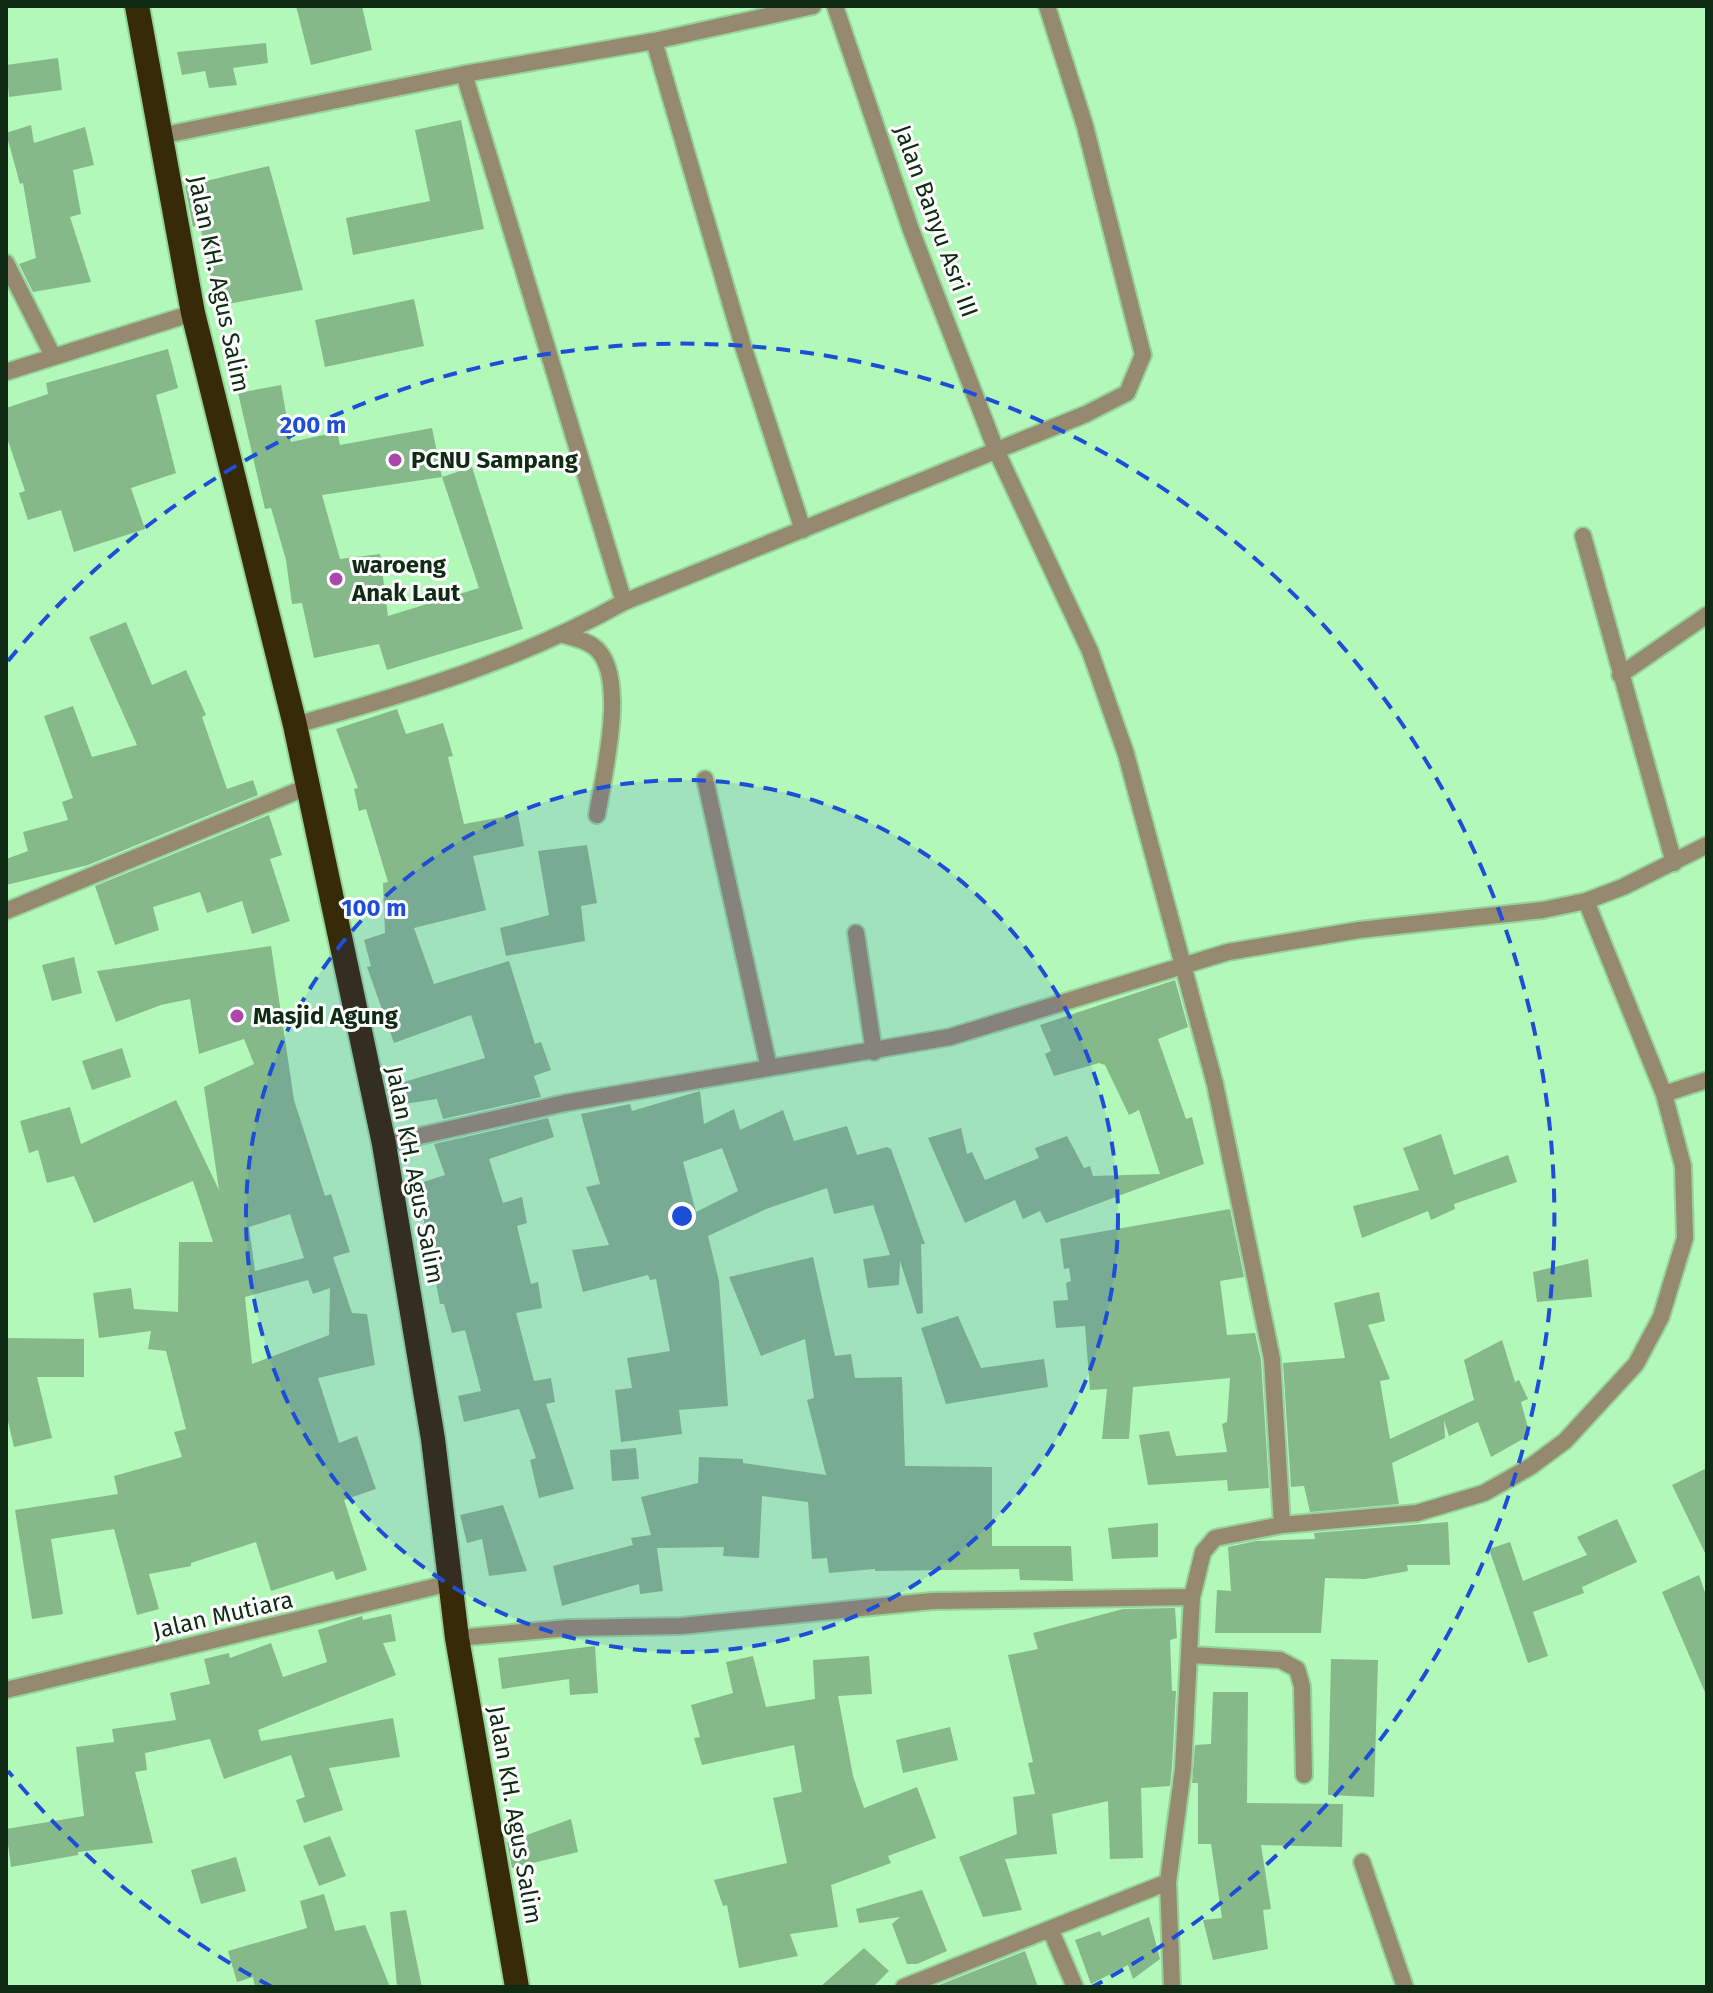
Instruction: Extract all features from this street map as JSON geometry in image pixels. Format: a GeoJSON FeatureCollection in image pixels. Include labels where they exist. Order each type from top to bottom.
{"type":"FeatureCollection","features":[{"type":"Feature","properties":{"kind":"highway","name":"Jalan KH. Agus Salim"},"geometry":{"type":"LineString","coordinates":[[137,6],[193,313],[295,725],[384,1144],[433,1439],[457,1638],[517,1987]]}},
{"type":"Feature","properties":{"kind":"street"},"geometry":{"type":"LineString","coordinates":[[160,136],[464,74],[654,41],[813,6]]}},
{"type":"Feature","properties":{"kind":"street","name":"Jalan Banyu Asri III"},"geometry":{"type":"LineString","coordinates":[[835,6],[911,230],[996,450],[1090,651],[1126,754],[1215,1084],[1272,1359],[1282,1525]]}},
{"type":"Feature","properties":{"kind":"street"},"geometry":{"type":"LineString","coordinates":[[295,725],[416,691],[564,635],[624,602],[1121,397],[1134,382],[1143,355],[1085,126],[1047,6]]}},
{"type":"Feature","properties":{"kind":"street"},"geometry":{"type":"LineString","coordinates":[[654,41],[743,346],[803,530]]}},
{"type":"Feature","properties":{"kind":"street"},"geometry":{"type":"LineString","coordinates":[[464,74],[551,373],[624,602]]}},
{"type":"Feature","properties":{"kind":"street"},"geometry":{"type":"LineString","coordinates":[[6,263],[53,356]]}},
{"type":"Feature","properties":{"kind":"street"},"geometry":{"type":"LineString","coordinates":[[6,372],[193,313]]}},
{"type":"Feature","properties":{"kind":"street"},"geometry":{"type":"LineString","coordinates":[[1583,536],[1674,863]]}},
{"type":"Feature","properties":{"kind":"street"},"geometry":{"type":"LineString","coordinates":[[1620,675],[1707,615]]}},
{"type":"Feature","properties":{"kind":"street"},"geometry":{"type":"LineString","coordinates":[[564,635],[594,646],[606,664],[611,683],[609,748],[597,815]]}},
{"type":"Feature","properties":{"kind":"street"},"geometry":{"type":"LineString","coordinates":[[705,779],[769,1068]]}},
{"type":"Feature","properties":{"kind":"street"},"geometry":{"type":"LineString","coordinates":[[6,911],[307,787]]}},
{"type":"Feature","properties":{"kind":"street"},"geometry":{"type":"LineString","coordinates":[[384,1144],[565,1103],[950,1037],[1228,952],[1359,930],[1543,910],[1586,901],[1674,863],[1707,845]]}},
{"type":"Feature","properties":{"kind":"street"},"geometry":{"type":"LineString","coordinates":[[1172,1987],[1168,1882],[1181,1794],[1192,1597],[1209,1542],[1230,1534],[1282,1525],[1417,1513],[1484,1493],[1530,1467],[1565,1441],[1636,1364],[1661,1317],[1685,1238],[1683,1166],[1664,1094],[1586,901]]}},
{"type":"Feature","properties":{"kind":"street"},"geometry":{"type":"LineString","coordinates":[[856,933],[874,1052]]}},
{"type":"Feature","properties":{"kind":"street"},"geometry":{"type":"LineString","coordinates":[[1664,1094],[1707,1080]]}},
{"type":"Feature","properties":{"kind":"street","name":"Jalan Mutiara"},"geometry":{"type":"LineString","coordinates":[[6,1690],[450,1583]]}},
{"type":"Feature","properties":{"kind":"street"},"geometry":{"type":"LineString","coordinates":[[457,1638],[568,1628],[681,1626],[932,1601],[1192,1597]]}},
{"type":"Feature","properties":{"kind":"street"},"geometry":{"type":"LineString","coordinates":[[1191,1655],[1280,1660],[1297,1669],[1302,1686],[1304,1775]]}},
{"type":"Feature","properties":{"kind":"street"},"geometry":{"type":"LineString","coordinates":[[1362,1862],[1405,1987]]}},
{"type":"Feature","properties":{"kind":"street"},"geometry":{"type":"LineString","coordinates":[[904,1987],[1168,1882]]}},
{"type":"Feature","properties":{"kind":"street"},"geometry":{"type":"LineString","coordinates":[[1051,1931],[1075,1987]]}},
{"type":"Feature","properties":{"kind":"building"},"geometry":{"type":"Polygon","coordinates":[[[296,6],[362,6],[372,50],[311,65],[296,6]]]}},
{"type":"Feature","properties":{"kind":"building"},"geometry":{"type":"Polygon","coordinates":[[[266,43],[268,63],[233,68],[237,85],[209,88],[205,71],[182,75],[177,52],[266,43]]]}},
{"type":"Feature","properties":{"kind":"building"},"geometry":{"type":"Polygon","coordinates":[[[58,58],[62,90],[9,97],[6,65],[58,58]]]}},
{"type":"Feature","properties":{"kind":"building"},"geometry":{"type":"Polygon","coordinates":[[[461,120],[484,229],[353,255],[346,218],[430,201],[415,130],[461,120]]]}},
{"type":"Feature","properties":{"kind":"building"},"geometry":{"type":"Polygon","coordinates":[[[31,125],[34,143],[85,127],[94,165],[73,170],[81,214],[70,217],[91,282],[33,292],[19,264],[36,258],[23,183],[20,184],[6,133],[31,125]]]}},
{"type":"Feature","properties":{"kind":"building"},"geometry":{"type":"Polygon","coordinates":[[[269,166],[303,290],[217,306],[200,225],[193,227],[185,186],[269,166]]]}},
{"type":"Feature","properties":{"kind":"building"},"geometry":{"type":"Polygon","coordinates":[[[414,299],[424,346],[325,367],[315,320],[414,299]]]}},
{"type":"Feature","properties":{"kind":"building"},"geometry":{"type":"Polygon","coordinates":[[[168,349],[178,388],[156,395],[176,473],[131,488],[145,529],[74,552],[61,510],[28,520],[19,493],[25,491],[6,435],[6,408],[48,394],[46,383],[168,349]]]}},
{"type":"Feature","properties":{"kind":"building"},"geometry":{"type":"Polygon","coordinates":[[[281,385],[291,442],[337,432],[340,445],[432,428],[442,477],[472,467],[523,629],[387,670],[379,644],[314,658],[302,603],[292,604],[286,560],[271,508],[265,509],[238,393],[281,385]],[[442,477],[322,495],[340,559],[380,554],[388,616],[479,588],[442,477]]]}},
{"type":"Feature","properties":{"kind":"building"},"geometry":{"type":"Polygon","coordinates":[[[126,622],[152,685],[186,670],[206,715],[202,717],[227,789],[253,780],[258,795],[88,865],[6,885],[6,859],[28,851],[23,832],[68,820],[62,802],[73,798],[44,716],[73,706],[92,757],[137,745],[89,637],[126,622]]]}},
{"type":"Feature","properties":{"kind":"building"},"geometry":{"type":"Polygon","coordinates":[[[397,709],[406,734],[443,723],[453,756],[448,757],[464,824],[518,814],[524,846],[473,856],[486,910],[414,928],[434,984],[509,961],[535,1044],[541,1042],[551,1070],[534,1076],[541,1097],[443,1119],[437,1099],[391,1106],[387,1087],[485,1058],[471,1015],[394,1043],[367,967],[371,966],[364,940],[385,933],[383,883],[388,882],[366,809],[359,811],[354,789],[358,788],[336,729],[397,709]]]}},
{"type":"Feature","properties":{"kind":"building"},"geometry":{"type":"Polygon","coordinates":[[[269,815],[282,855],[270,859],[290,921],[252,934],[242,901],[207,913],[200,892],[153,907],[159,930],[115,945],[95,886],[269,815]]]}},
{"type":"Feature","properties":{"kind":"building"},"geometry":{"type":"Polygon","coordinates":[[[587,845],[597,903],[581,906],[585,941],[506,956],[500,928],[549,915],[538,851],[587,845]]]}},
{"type":"Feature","properties":{"kind":"building"},"geometry":{"type":"Polygon","coordinates":[[[271,946],[294,1100],[325,1196],[331,1194],[350,1252],[333,1257],[352,1313],[367,1314],[375,1365],[318,1378],[339,1443],[357,1436],[376,1489],[344,1500],[367,1570],[336,1580],[333,1571],[271,1591],[256,1542],[191,1563],[191,1566],[149,1574],[159,1609],[137,1615],[114,1529],[51,1539],[63,1614],[32,1619],[15,1510],[118,1494],[114,1476],[182,1457],[174,1432],[186,1429],[166,1351],[148,1349],[151,1331],[99,1338],[93,1293],[131,1288],[134,1309],[178,1312],[179,1242],[213,1242],[193,1181],[94,1223],[74,1176],[47,1183],[38,1150],[29,1153],[20,1121],[70,1107],[81,1144],[176,1100],[219,1190],[204,1087],[254,1064],[244,1039],[199,1054],[190,999],[161,1005],[116,1022],[97,971],[271,946]],[[290,1214],[249,1227],[255,1271],[304,1258],[290,1214]],[[308,1280],[245,1297],[252,1364],[329,1335],[330,1288],[313,1294],[308,1280]]]}},
{"type":"Feature","properties":{"kind":"building"},"geometry":{"type":"Polygon","coordinates":[[[74,957],[82,993],[52,1001],[42,965],[74,957]]]}},
{"type":"Feature","properties":{"kind":"building"},"geometry":{"type":"Polygon","coordinates":[[[1175,980],[1188,1027],[1158,1039],[1186,1119],[1192,1117],[1204,1164],[1046,1223],[1040,1211],[1023,1219],[1015,1200],[965,1223],[928,1138],[961,1128],[967,1154],[972,1152],[985,1180],[1039,1158],[1035,1148],[1067,1136],[1084,1168],[1090,1166],[1093,1176],[1160,1174],[1139,1110],[1129,1115],[1105,1065],[1099,1063],[1054,1076],[1045,1054],[1051,1051],[1040,1025],[1175,980]]]}},
{"type":"Feature","properties":{"kind":"building"},"geometry":{"type":"Polygon","coordinates":[[[122,1048],[131,1077],[92,1090],[82,1061],[122,1048]]]}},
{"type":"Feature","properties":{"kind":"building"},"geometry":{"type":"Polygon","coordinates":[[[700,1091],[704,1124],[734,1109],[740,1130],[783,1110],[794,1141],[847,1126],[857,1155],[887,1147],[891,1149],[925,1244],[921,1244],[923,1313],[917,1314],[900,1261],[899,1285],[868,1288],[863,1259],[890,1255],[873,1205],[834,1214],[827,1188],[766,1209],[708,1236],[719,1281],[728,1406],[679,1410],[682,1434],[621,1442],[615,1390],[632,1388],[627,1358],[670,1351],[656,1279],[650,1280],[648,1275],[583,1292],[572,1250],[609,1245],[586,1187],[600,1184],[581,1114],[630,1104],[632,1111],[700,1091]],[[722,1148],[683,1162],[696,1212],[738,1191],[722,1148]]]}},
{"type":"Feature","properties":{"kind":"building"},"geometry":{"type":"Polygon","coordinates":[[[548,1118],[554,1137],[489,1159],[503,1203],[522,1197],[527,1223],[517,1226],[531,1284],[538,1282],[542,1308],[516,1313],[534,1381],[551,1378],[555,1402],[546,1404],[574,1489],[539,1498],[530,1460],[536,1458],[519,1409],[464,1422],[458,1396],[481,1391],[465,1330],[452,1333],[444,1304],[440,1304],[417,1184],[445,1175],[434,1144],[548,1118]]]}},
{"type":"Feature","properties":{"kind":"building"},"geometry":{"type":"Polygon","coordinates":[[[1441,1134],[1454,1175],[1508,1155],[1517,1182],[1454,1204],[1455,1209],[1431,1220],[1428,1211],[1362,1238],[1353,1206],[1419,1190],[1403,1148],[1441,1134]]]}},
{"type":"Feature","properties":{"kind":"building"},"geometry":{"type":"Polygon","coordinates":[[[1230,1209],[1244,1277],[1220,1281],[1227,1335],[1255,1333],[1261,1360],[1269,1488],[1228,1491],[1227,1480],[1148,1485],[1139,1435],[1169,1431],[1176,1456],[1227,1452],[1222,1424],[1227,1422],[1230,1378],[1133,1387],[1129,1439],[1102,1439],[1107,1389],[1090,1390],[1085,1326],[1056,1328],[1053,1301],[1068,1300],[1066,1283],[1071,1281],[1069,1268],[1064,1269],[1060,1239],[1230,1209]]]}},
{"type":"Feature","properties":{"kind":"building"},"geometry":{"type":"Polygon","coordinates":[[[813,1257],[835,1356],[851,1354],[855,1378],[902,1377],[905,1466],[992,1467],[992,1546],[1071,1546],[1073,1581],[1020,1580],[1019,1569],[875,1569],[829,1573],[827,1558],[812,1559],[808,1502],[762,1496],[759,1558],[723,1556],[724,1547],[657,1548],[663,1591],[640,1594],[639,1584],[562,1606],[553,1566],[633,1545],[631,1538],[651,1535],[641,1497],[698,1483],[699,1457],[743,1459],[743,1463],[826,1475],[807,1400],[814,1398],[805,1339],[761,1356],[729,1277],[813,1257]]]}},
{"type":"Feature","properties":{"kind":"building"},"geometry":{"type":"Polygon","coordinates":[[[1588,1259],[1592,1297],[1537,1302],[1533,1272],[1588,1259]]]}},
{"type":"Feature","properties":{"kind":"building"},"geometry":{"type":"Polygon","coordinates":[[[1379,1292],[1385,1321],[1368,1325],[1390,1379],[1380,1381],[1390,1439],[1474,1400],[1464,1360],[1502,1340],[1515,1382],[1519,1380],[1528,1399],[1521,1402],[1530,1435],[1491,1457],[1478,1422],[1449,1436],[1444,1420],[1445,1438],[1392,1463],[1399,1504],[1310,1512],[1304,1486],[1291,1487],[1283,1363],[1345,1358],[1334,1303],[1379,1292]]]}},
{"type":"Feature","properties":{"kind":"building"},"geometry":{"type":"Polygon","coordinates":[[[958,1316],[981,1368],[1044,1359],[1048,1387],[946,1404],[921,1328],[958,1316]]]}},
{"type":"Feature","properties":{"kind":"building"},"geometry":{"type":"Polygon","coordinates":[[[6,1338],[84,1339],[84,1377],[37,1377],[52,1438],[14,1447],[6,1413],[6,1338]]]}},
{"type":"Feature","properties":{"kind":"building"},"geometry":{"type":"Polygon","coordinates":[[[636,1448],[639,1479],[612,1481],[610,1450],[636,1448]]]}},
{"type":"Feature","properties":{"kind":"building"},"geometry":{"type":"Polygon","coordinates":[[[1707,1468],[1707,1557],[1672,1485],[1707,1468]]]}},
{"type":"Feature","properties":{"kind":"building"},"geometry":{"type":"Polygon","coordinates":[[[503,1505],[527,1571],[489,1576],[482,1539],[467,1543],[460,1515],[503,1505]]]}},
{"type":"Feature","properties":{"kind":"building"},"geometry":{"type":"Polygon","coordinates":[[[1617,1519],[1637,1562],[1582,1587],[1584,1593],[1533,1612],[1548,1656],[1528,1663],[1489,1549],[1510,1542],[1523,1581],[1587,1555],[1577,1537],[1617,1519]]]}},
{"type":"Feature","properties":{"kind":"building"},"geometry":{"type":"Polygon","coordinates":[[[1448,1522],[1450,1565],[1407,1565],[1408,1571],[1365,1579],[1325,1578],[1321,1633],[1215,1633],[1217,1590],[1231,1591],[1228,1547],[1256,1541],[1315,1539],[1314,1533],[1448,1522]]]}},
{"type":"Feature","properties":{"kind":"building"},"geometry":{"type":"Polygon","coordinates":[[[1158,1523],[1158,1557],[1112,1559],[1108,1528],[1158,1523]]]}},
{"type":"Feature","properties":{"kind":"building"},"geometry":{"type":"Polygon","coordinates":[[[1699,1575],[1707,1598],[1707,1697],[1662,1592],[1699,1575]]]}},
{"type":"Feature","properties":{"kind":"building"},"geometry":{"type":"Polygon","coordinates":[[[1175,1608],[1177,1638],[1170,1640],[1172,1691],[1176,1691],[1170,1786],[1141,1788],[1143,1858],[1110,1859],[1108,1801],[1052,1814],[1057,1854],[1005,1859],[1022,1910],[983,1917],[959,1857],[1017,1834],[1013,1797],[1035,1794],[1028,1763],[1033,1762],[1008,1655],[1038,1649],[1033,1633],[1123,1609],[1175,1608]]]}},
{"type":"Feature","properties":{"kind":"building"},"geometry":{"type":"Polygon","coordinates":[[[391,1614],[396,1641],[383,1643],[396,1675],[258,1730],[261,1741],[393,1718],[400,1757],[329,1768],[343,1810],[304,1823],[296,1800],[305,1797],[291,1755],[224,1779],[210,1739],[145,1753],[147,1770],[135,1772],[153,1843],[78,1852],[78,1855],[11,1867],[6,1829],[84,1816],[76,1747],[114,1742],[112,1729],[176,1720],[170,1693],[210,1684],[204,1659],[229,1653],[230,1658],[271,1643],[283,1677],[327,1662],[318,1630],[362,1616],[363,1620],[391,1614]]]}},
{"type":"Feature","properties":{"kind":"building"},"geometry":{"type":"Polygon","coordinates":[[[595,1646],[598,1693],[570,1695],[569,1679],[502,1689],[498,1658],[595,1646]]]}},
{"type":"Feature","properties":{"kind":"building"},"geometry":{"type":"Polygon","coordinates":[[[753,1656],[766,1707],[815,1699],[813,1660],[869,1656],[872,1694],[838,1696],[853,1776],[864,1808],[917,1787],[936,1838],[888,1856],[891,1863],[831,1885],[838,1927],[790,1934],[798,1956],[739,1968],[727,1905],[723,1906],[714,1880],[787,1863],[773,1798],[802,1792],[794,1745],[702,1765],[694,1738],[700,1737],[691,1705],[733,1693],[726,1662],[753,1656]]]}},
{"type":"Feature","properties":{"kind":"building"},"geometry":{"type":"Polygon","coordinates":[[[1331,1659],[1378,1660],[1374,1797],[1328,1795],[1331,1659]]]}},
{"type":"Feature","properties":{"kind":"building"},"geometry":{"type":"Polygon","coordinates":[[[1213,1692],[1248,1692],[1247,1803],[1343,1804],[1342,1847],[1261,1845],[1271,1909],[1263,1910],[1268,1949],[1213,1960],[1203,1920],[1222,1918],[1211,1844],[1198,1844],[1198,1783],[1192,1783],[1195,1745],[1211,1744],[1213,1692]]]}},
{"type":"Feature","properties":{"kind":"building"},"geometry":{"type":"Polygon","coordinates":[[[950,1727],[958,1760],[903,1773],[896,1740],[950,1727]]]}},
{"type":"Feature","properties":{"kind":"building"},"geometry":{"type":"Polygon","coordinates":[[[571,1819],[578,1852],[512,1868],[507,1842],[571,1819]]]}},
{"type":"Feature","properties":{"kind":"building"},"geometry":{"type":"Polygon","coordinates":[[[330,1836],[346,1876],[319,1886],[303,1846],[330,1836]]]}},
{"type":"Feature","properties":{"kind":"building"},"geometry":{"type":"Polygon","coordinates":[[[236,1857],[246,1891],[201,1904],[191,1870],[236,1857]]]}},
{"type":"Feature","properties":{"kind":"building"},"geometry":{"type":"Polygon","coordinates":[[[922,1890],[947,1951],[917,1964],[907,1964],[892,1924],[900,1917],[859,1923],[856,1909],[922,1890]]]}},
{"type":"Feature","properties":{"kind":"building"},"geometry":{"type":"Polygon","coordinates":[[[324,1894],[335,1931],[365,1925],[390,1987],[255,1987],[253,1977],[237,1982],[228,1951],[307,1928],[300,1901],[324,1894]]]}},
{"type":"Feature","properties":{"kind":"building"},"geometry":{"type":"Polygon","coordinates":[[[406,1910],[422,1987],[397,1987],[390,1912],[406,1910]]]}},
{"type":"Feature","properties":{"kind":"building"},"geometry":{"type":"Polygon","coordinates":[[[1149,1917],[1160,1959],[1133,1979],[1128,1965],[1091,1984],[1075,1940],[1100,1931],[1102,1936],[1149,1917]]]}},
{"type":"Feature","properties":{"kind":"building"},"geometry":{"type":"Polygon","coordinates":[[[864,1948],[889,1971],[873,1987],[820,1987],[864,1948]]]}},
{"type":"Feature","properties":{"kind":"building"},"geometry":{"type":"Polygon","coordinates":[[[1025,1951],[1038,1987],[934,1987],[1025,1951]]]}},
{"type":"Feature","properties":{"kind":"place","name":"PCNU Sampang"},"geometry":{"type":"Point","coordinates":[395,460]}},
{"type":"Feature","properties":{"kind":"place","name":"waroeng Anak Laut"},"geometry":{"type":"Point","coordinates":[336,579]}},
{"type":"Feature","properties":{"kind":"place","name":"Masjid Agung"},"geometry":{"type":"Point","coordinates":[237,1016]}}]}
